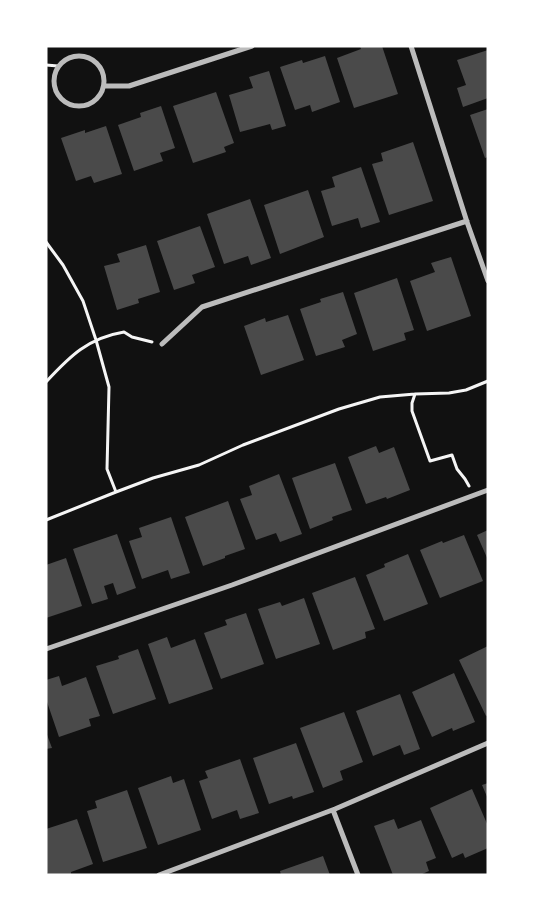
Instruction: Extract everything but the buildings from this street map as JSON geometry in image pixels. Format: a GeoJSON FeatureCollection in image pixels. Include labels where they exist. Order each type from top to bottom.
{"type":"FeatureCollection","features":[{"type":"Feature","properties":{"kind":"street"},"geometry":{"type":"LineString","coordinates":[[104,86],[129,86],[252,46]]}},
{"type":"Feature","properties":{"kind":"street"},"geometry":{"type":"LineString","coordinates":[[411,46],[466,221],[488,281]]}},
{"type":"Feature","properties":{"kind":"street"},"geometry":{"type":"LineString","coordinates":[[73,56],[87,57],[94,60],[104,77],[104,86],[100,95],[83,106],[67,103],[59,96],[54,83],[58,66],[64,60],[73,56]]}},
{"type":"Feature","properties":{"kind":"street"},"geometry":{"type":"LineString","coordinates":[[162,344],[202,307],[466,221]]}},
{"type":"Feature","properties":{"kind":"street"},"geometry":{"type":"LineString","coordinates":[[46,649],[232,585],[488,490]]}},
{"type":"Feature","properties":{"kind":"street"},"geometry":{"type":"LineString","coordinates":[[160,875],[333,810],[488,743]]}},
{"type":"Feature","properties":{"kind":"street"},"geometry":{"type":"LineString","coordinates":[[333,810],[358,875]]}},
{"type":"Feature","properties":{"kind":"path"},"geometry":{"type":"LineString","coordinates":[[46,65],[58,66]]}},
{"type":"Feature","properties":{"kind":"path"},"geometry":{"type":"LineString","coordinates":[[46,242],[63,265],[83,301],[96,340],[109,387],[107,469],[116,492]]}},
{"type":"Feature","properties":{"kind":"path"},"geometry":{"type":"LineString","coordinates":[[46,382],[68,358],[81,348],[108,335],[124,332],[132,337],[162,344]]}},
{"type":"Feature","properties":{"kind":"path"},"geometry":{"type":"LineString","coordinates":[[46,520],[153,478],[199,465],[243,445],[339,409],[380,397],[449,394],[488,382]]}},
{"type":"Feature","properties":{"kind":"path"},"geometry":{"type":"LineString","coordinates":[[415,394],[412,411],[430,462],[452,455],[457,469],[465,479],[473,496]]}}]}
